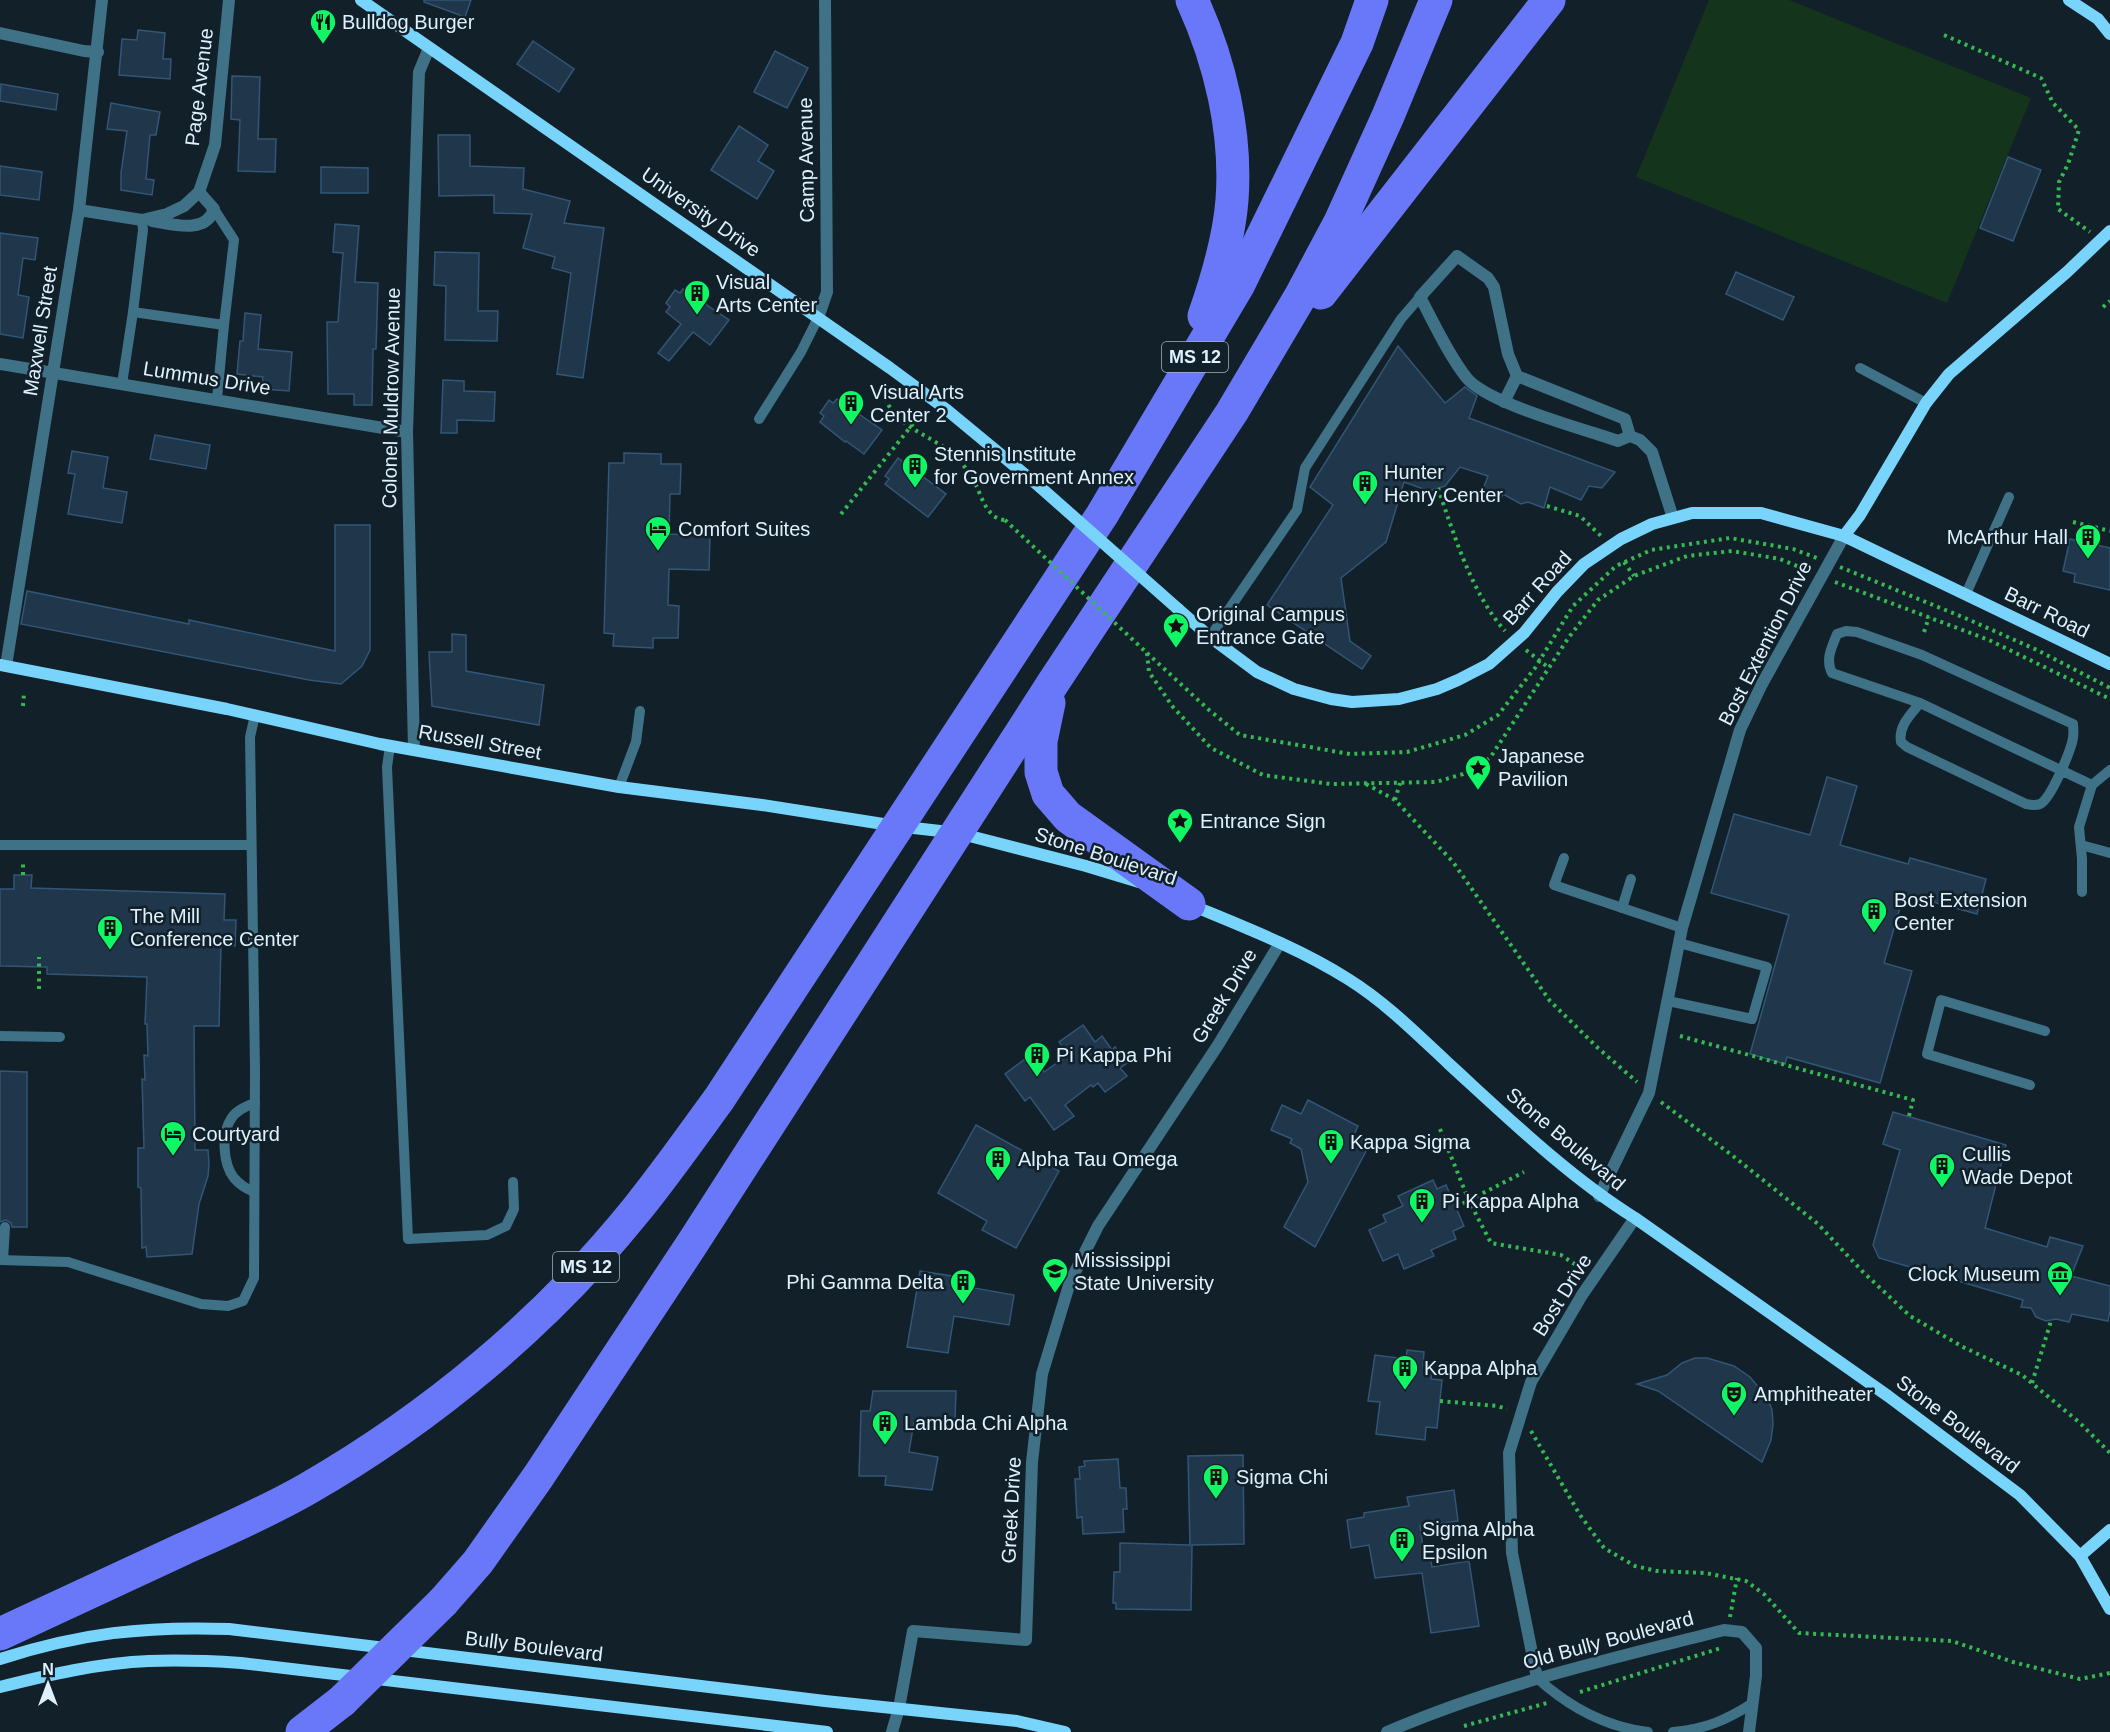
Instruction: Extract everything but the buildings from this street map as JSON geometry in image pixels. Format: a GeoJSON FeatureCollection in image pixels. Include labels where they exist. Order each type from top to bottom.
{"type":"FeatureCollection","features":[{"type":"Feature","properties":{"kind":"main road"},"geometry":{"type":"LineString","coordinates":[[1150,433],[1199,330],[1219,270],[1232,203],[1233,168],[1225,108],[1212,52],[1192,0]]}},
{"type":"Feature","properties":{"kind":"main road","name":"MS 12"},"geometry":{"type":"LineString","coordinates":[[0,1634],[248,1519],[305,1490],[396,1433],[494,1356],[545,1310],[636,1210],[719,1099],[1102,515],[1239,284],[1357,42],[1372,0]]}},
{"type":"Feature","properties":{"kind":"main road","name":"MS 12"},"geometry":{"type":"LineString","coordinates":[[302,1732],[342,1701],[443,1602],[478,1562],[538,1477],[692,1244],[1053,683],[1232,412],[1300,297],[1340,222],[1388,116],[1436,0]]}},
{"type":"Feature","properties":{"kind":"main road"},"geometry":{"type":"LineString","coordinates":[[1232,412],[1346,259],[1549,0]]}},
{"type":"Feature","properties":{"kind":"main road"},"geometry":{"type":"LineString","coordinates":[[1053,683],[1041,741],[1041,772],[1048,794],[1068,817],[1189,904]]}},
{"type":"Feature","properties":{"kind":"street","name":"Maxwell Street"},"geometry":{"type":"LineString","coordinates":[[3,666],[79,210],[102,0]]}},
{"type":"Feature","properties":{"kind":"street","name":"Page Avenue"},"geometry":{"type":"LineString","coordinates":[[199,192],[214,145],[229,0]]}},
{"type":"Feature","properties":{"kind":"street","name":"University Drive"},"geometry":{"type":"LineString","coordinates":[[361,0],[890,368],[947,410],[1040,487]]}},
{"type":"Feature","properties":{"kind":"street","name":"Camp Avenue"},"geometry":{"type":"LineString","coordinates":[[818,318],[827,292],[825,0]]}},
{"type":"Feature","properties":{"kind":"street"},"geometry":{"type":"LineString","coordinates":[[2070,0],[2104,16],[2110,34]]}},
{"type":"Feature","properties":{"kind":"street"},"geometry":{"type":"LineString","coordinates":[[0,33],[98,52]]}},
{"type":"Feature","properties":{"kind":"street","name":"Colonel Muldrow Avenue"},"geometry":{"type":"LineString","coordinates":[[414,750],[407,432],[419,72],[429,48]]}},
{"type":"Feature","properties":{"kind":"street"},"geometry":{"type":"LineString","coordinates":[[79,210],[142,220],[200,225],[208,221],[214,209],[199,192],[184,206],[167,214],[142,220]]}},
{"type":"Feature","properties":{"kind":"street","name":"Bost Extention Drive"},"geometry":{"type":"LineString","coordinates":[[1599,1196],[1649,1093],[1682,928],[1740,730],[1762,684],[1828,562],[1860,515],[1926,403],[1949,374],[1973,351],[2067,273],[2110,231]]}},
{"type":"Feature","properties":{"kind":"street"},"geometry":{"type":"LineString","coordinates":[[1630,436],[1625,419],[1517,376],[1508,354],[1494,287],[1488,278],[1457,256],[1420,297],[1466,378],[1474,386],[1504,402],[1618,441],[1630,436],[1640,440],[1652,452],[1673,518]]}},
{"type":"Feature","properties":{"kind":"street","name":"Lummus Drive"},"geometry":{"type":"LineString","coordinates":[[0,364],[407,432]]}},
{"type":"Feature","properties":{"kind":"street"},"geometry":{"type":"LineString","coordinates":[[1504,402],[1517,376]]}},
{"type":"Feature","properties":{"kind":"street","name":"Barr Road"},"geometry":{"type":"LineString","coordinates":[[1040,487],[1210,637],[1257,672],[1269,679],[1312,694],[1352,702],[1400,699],[1437,689],[1489,663],[1515,642],[1571,576],[1590,559],[1643,528],[1692,513],[1761,513],[1844,536],[2110,664]]}},
{"type":"Feature","properties":{"kind":"street","name":"Russell Street"},"geometry":{"type":"LineString","coordinates":[[3,666],[255,715],[390,746],[619,787],[958,833]]}},
{"type":"Feature","properties":{"kind":"street","name":"Stone Boulevard"},"geometry":{"type":"LineString","coordinates":[[958,833],[1138,882],[1280,942],[1348,979],[1404,1023],[1599,1196],[1635,1218],[1888,1396],[2020,1495],[2080,1556],[2110,1609]]}},
{"type":"Feature","properties":{"kind":"street","name":"Greek Drive"},"geometry":{"type":"LineString","coordinates":[[899,1708],[913,1631],[1026,1640],[1032,1462],[1042,1374],[1070,1282],[1098,1226],[1218,1045],[1280,942]]}},
{"type":"Feature","properties":{"kind":"street","name":"Bost Drive"},"geometry":{"type":"LineString","coordinates":[[1537,1678],[1512,1553],[1509,1453],[1531,1382],[1594,1278],[1635,1218]]}},
{"type":"Feature","properties":{"kind":"street"},"geometry":{"type":"LineString","coordinates":[[2080,1556],[2110,1530]]}},
{"type":"Feature","properties":{"kind":"street","name":"Bully Boulevard"},"geometry":{"type":"LineString","coordinates":[[0,1659],[50,1644],[120,1631],[155,1628],[229,1629],[1017,1721],[1065,1732]]}},
{"type":"Feature","properties":{"kind":"street","name":"Old Bully Boulevard"},"geometry":{"type":"LineString","coordinates":[[1387,1732],[1437,1710],[1537,1678],[1724,1630],[1742,1632],[1756,1648],[1749,1732]]}},
{"type":"Feature","properties":{"kind":"street"},"geometry":{"type":"LineString","coordinates":[[0,1687],[69,1672],[147,1661],[230,1662],[298,1668],[827,1732]]}},
{"type":"Feature","properties":{"kind":"street"},"geometry":{"type":"LineString","coordinates":[[892,1732],[899,1708]]}},
{"type":"Feature","properties":{"kind":"lane"},"geometry":{"type":"LineString","coordinates":[[214,209],[234,240],[217,399]]}},
{"type":"Feature","properties":{"kind":"lane"},"geometry":{"type":"LineString","coordinates":[[123,384],[143,230],[142,220]]}},
{"type":"Feature","properties":{"kind":"lane"},"geometry":{"type":"LineString","coordinates":[[1210,637],[1297,510],[1305,468],[1401,319],[1420,297]]}},
{"type":"Feature","properties":{"kind":"lane"},"geometry":{"type":"LineString","coordinates":[[133,312],[224,325]]}},
{"type":"Feature","properties":{"kind":"lane"},"geometry":{"type":"LineString","coordinates":[[759,418],[801,352],[818,318]]}},
{"type":"Feature","properties":{"kind":"lane"},"geometry":{"type":"LineString","coordinates":[[1860,368],[1926,403]]}},
{"type":"Feature","properties":{"kind":"lane"},"geometry":{"type":"LineString","coordinates":[[1966,594],[2009,497]]}},
{"type":"Feature","properties":{"kind":"lane"},"geometry":{"type":"LineString","coordinates":[[1920,703],[1902,727],[1901,742],[1907,747],[2026,804],[2034,806],[2042,803],[2061,769],[2074,735],[2073,724],[1922,655],[1857,632],[1846,631],[1837,634],[1829,657],[1828,665],[1832,673],[1920,703],[2061,769],[2092,785]]}},
{"type":"Feature","properties":{"kind":"lane"},"geometry":{"type":"LineString","coordinates":[[619,787],[636,742],[640,711]]}},
{"type":"Feature","properties":{"kind":"lane"},"geometry":{"type":"LineString","coordinates":[[4,1227],[2,1260],[68,1262],[201,1304],[228,1306],[243,1301],[254,1278],[255,1103],[250,736],[255,715]]}},
{"type":"Feature","properties":{"kind":"lane"},"geometry":{"type":"LineString","coordinates":[[390,746],[387,767],[408,1239],[487,1235],[506,1227],[514,1209],[513,1182]]}},
{"type":"Feature","properties":{"kind":"lane"},"geometry":{"type":"LineString","coordinates":[[2082,892],[2079,827],[2092,785],[2110,770]]}},
{"type":"Feature","properties":{"kind":"lane"},"geometry":{"type":"LineString","coordinates":[[0,845],[251,845]]}},
{"type":"Feature","properties":{"kind":"lane"},"geometry":{"type":"LineString","coordinates":[[2081,845],[2110,853]]}},
{"type":"Feature","properties":{"kind":"lane"},"geometry":{"type":"LineString","coordinates":[[1564,858],[1554,885],[1682,928]]}},
{"type":"Feature","properties":{"kind":"lane"},"geometry":{"type":"LineString","coordinates":[[1622,908],[1631,879]]}},
{"type":"Feature","properties":{"kind":"lane"},"geometry":{"type":"LineString","coordinates":[[1668,1000],[1752,1019],[1767,967],[1679,943]]}},
{"type":"Feature","properties":{"kind":"lane"},"geometry":{"type":"LineString","coordinates":[[2030,1085],[1927,1054],[1941,1000],[2045,1031]]}},
{"type":"Feature","properties":{"kind":"lane"},"geometry":{"type":"LineString","coordinates":[[0,1036],[60,1037]]}},
{"type":"Feature","properties":{"kind":"lane"},"geometry":{"type":"LineString","coordinates":[[254,1192],[234,1178],[227,1165],[224,1141],[231,1119],[242,1108],[255,1103]]}},
{"type":"Feature","properties":{"kind":"lane"},"geometry":{"type":"LineString","coordinates":[[1537,1678],[1560,1699],[1596,1719],[1628,1730],[1648,1732]]}},
{"type":"Feature","properties":{"kind":"lane"},"geometry":{"type":"LineString","coordinates":[[1673,1732],[1709,1726],[1730,1718],[1753,1703]]}},
{"type":"Feature","properties":{"kind":"path"},"geometry":{"type":"LineString","coordinates":[[1944,35],[2041,78],[2054,103],[2079,130],[2068,164],[2059,182],[2058,209],[2100,240]]}},
{"type":"Feature","properties":{"kind":"path"},"geometry":{"type":"LineString","coordinates":[[2103,307],[2110,301]]}},
{"type":"Feature","properties":{"kind":"path"},"geometry":{"type":"LineString","coordinates":[[890,368],[884,380],[886,399],[892,413],[954,454],[965,467],[990,513],[998,520],[1005,520],[1209,710],[1240,735],[1350,754],[1407,752],[1465,735],[1498,715],[1539,661],[1573,606],[1616,566],[1651,550],[1730,538],[1793,549],[1828,562],[2037,650],[2110,688]]}},
{"type":"Feature","properties":{"kind":"path"},"geometry":{"type":"LineString","coordinates":[[841,514],[920,415]]}},
{"type":"Feature","properties":{"kind":"path"},"geometry":{"type":"LineString","coordinates":[[1438,488],[1462,560],[1496,621],[1515,642],[1549,668]]}},
{"type":"Feature","properties":{"kind":"path"},"geometry":{"type":"LineString","coordinates":[[1547,506],[1580,516],[1634,576]]}},
{"type":"Feature","properties":{"kind":"path"},"geometry":{"type":"LineString","coordinates":[[2073,522],[2110,531]]}},
{"type":"Feature","properties":{"kind":"path"},"geometry":{"type":"LineString","coordinates":[[1147,653],[1149,672],[1173,707],[1211,748],[1263,775],[1331,784],[1436,782],[1462,774],[1490,758],[1569,637],[1598,600],[1634,576],[1687,556],[1732,550],[1780,559],[1989,640],[2110,699]]}},
{"type":"Feature","properties":{"kind":"path"},"geometry":{"type":"LineString","coordinates":[[1924,632],[1929,617]]}},
{"type":"Feature","properties":{"kind":"path"},"geometry":{"type":"LineString","coordinates":[[22,706],[24,693]]}},
{"type":"Feature","properties":{"kind":"path"},"geometry":{"type":"LineString","coordinates":[[1365,783],[1395,800],[1453,862],[1550,1001],[1598,1048],[1649,1093],[1818,1224],[1862,1271],[1910,1316],[1963,1347],[2022,1375],[2080,1423],[2110,1453]]}},
{"type":"Feature","properties":{"kind":"path"},"geometry":{"type":"LineString","coordinates":[[1395,800],[1400,783]]}},
{"type":"Feature","properties":{"kind":"path"},"geometry":{"type":"LineString","coordinates":[[23,862],[23,875]]}},
{"type":"Feature","properties":{"kind":"path"},"geometry":{"type":"LineString","coordinates":[[39,957],[39,989]]}},
{"type":"Feature","properties":{"kind":"path"},"geometry":{"type":"LineString","coordinates":[[1680,1036],[1914,1100],[1908,1116]]}},
{"type":"Feature","properties":{"kind":"path"},"geometry":{"type":"LineString","coordinates":[[1440,1130],[1468,1201],[1491,1243],[1561,1255],[1594,1278]]}},
{"type":"Feature","properties":{"kind":"path"},"geometry":{"type":"LineString","coordinates":[[1456,1207],[1524,1173]]}},
{"type":"Feature","properties":{"kind":"path"},"geometry":{"type":"LineString","coordinates":[[2032,1383],[2050,1321]]}},
{"type":"Feature","properties":{"kind":"path"},"geometry":{"type":"LineString","coordinates":[[1440,1401],[1497,1406],[1521,1414],[1591,1532],[1604,1548],[1635,1566],[1657,1571],[1705,1573],[1746,1581],[1765,1595],[1799,1633],[1952,1641],[2013,1662],[2080,1679],[2110,1673]]}},
{"type":"Feature","properties":{"kind":"green space"},"geometry":{"type":"Polygon","coordinates":[[[1709,0],[1789,0],[2031,98],[1947,303],[1636,177],[1709,0]]]}},
{"type":"Feature","properties":{"kind":"place","name":"Bulldog Burger"},"geometry":{"type":"Point","coordinates":[323,45]}},
{"type":"Feature","properties":{"kind":"place","name":"Visual Arts Center"},"geometry":{"type":"Point","coordinates":[697,316]}},
{"type":"Feature","properties":{"kind":"place","name":"Visual Arts Center 2"},"geometry":{"type":"Point","coordinates":[851,426]}},
{"type":"Feature","properties":{"kind":"place","name":"Stennis Institute for Government Annex"},"geometry":{"type":"Point","coordinates":[915,489]}},
{"type":"Feature","properties":{"kind":"place","name":"Hunter Henry Center"},"geometry":{"type":"Point","coordinates":[1365,506]}},
{"type":"Feature","properties":{"kind":"place","name":"Comfort Suites"},"geometry":{"type":"Point","coordinates":[658,552]}},
{"type":"Feature","properties":{"kind":"place","name":"McArthur Hall"},"geometry":{"type":"Point","coordinates":[2088,560]}},
{"type":"Feature","properties":{"kind":"place","name":"Original Campus Entrance Gate"},"geometry":{"type":"Point","coordinates":[1176,649]}},
{"type":"Feature","properties":{"kind":"place","name":"Japanese Pavilion"},"geometry":{"type":"Point","coordinates":[1478,791]}},
{"type":"Feature","properties":{"kind":"place","name":"Entrance Sign"},"geometry":{"type":"Point","coordinates":[1180,844]}},
{"type":"Feature","properties":{"kind":"place","name":"Bost Extension Center"},"geometry":{"type":"Point","coordinates":[1874,934]}},
{"type":"Feature","properties":{"kind":"place","name":"The Mill Conference Center"},"geometry":{"type":"Point","coordinates":[110,951]}},
{"type":"Feature","properties":{"kind":"place","name":"Pi Kappa Phi"},"geometry":{"type":"Point","coordinates":[1037,1078]}},
{"type":"Feature","properties":{"kind":"place","name":"Courtyard"},"geometry":{"type":"Point","coordinates":[173,1157]}},
{"type":"Feature","properties":{"kind":"place","name":"Kappa Sigma"},"geometry":{"type":"Point","coordinates":[1331,1165]}},
{"type":"Feature","properties":{"kind":"place","name":"Alpha Tau Omega"},"geometry":{"type":"Point","coordinates":[998,1182]}},
{"type":"Feature","properties":{"kind":"place","name":"Cullis Wade Depot"},"geometry":{"type":"Point","coordinates":[1942,1189]}},
{"type":"Feature","properties":{"kind":"place","name":"Pi Kappa Alpha"},"geometry":{"type":"Point","coordinates":[1422,1224]}},
{"type":"Feature","properties":{"kind":"place","name":"Mississippi State University"},"geometry":{"type":"Point","coordinates":[1055,1294]}},
{"type":"Feature","properties":{"kind":"place","name":"Clock Museum"},"geometry":{"type":"Point","coordinates":[2060,1297]}},
{"type":"Feature","properties":{"kind":"place","name":"Phi Gamma Delta"},"geometry":{"type":"Point","coordinates":[963,1305]}},
{"type":"Feature","properties":{"kind":"place","name":"Kappa Alpha"},"geometry":{"type":"Point","coordinates":[1405,1391]}},
{"type":"Feature","properties":{"kind":"place","name":"Amphitheater"},"geometry":{"type":"Point","coordinates":[1734,1417]}},
{"type":"Feature","properties":{"kind":"place","name":"Lambda Chi Alpha"},"geometry":{"type":"Point","coordinates":[885,1446]}},
{"type":"Feature","properties":{"kind":"place","name":"Sigma Chi"},"geometry":{"type":"Point","coordinates":[1216,1500]}},
{"type":"Feature","properties":{"kind":"place","name":"Sigma Alpha Epsilon"},"geometry":{"type":"Point","coordinates":[1402,1563]}}]}
